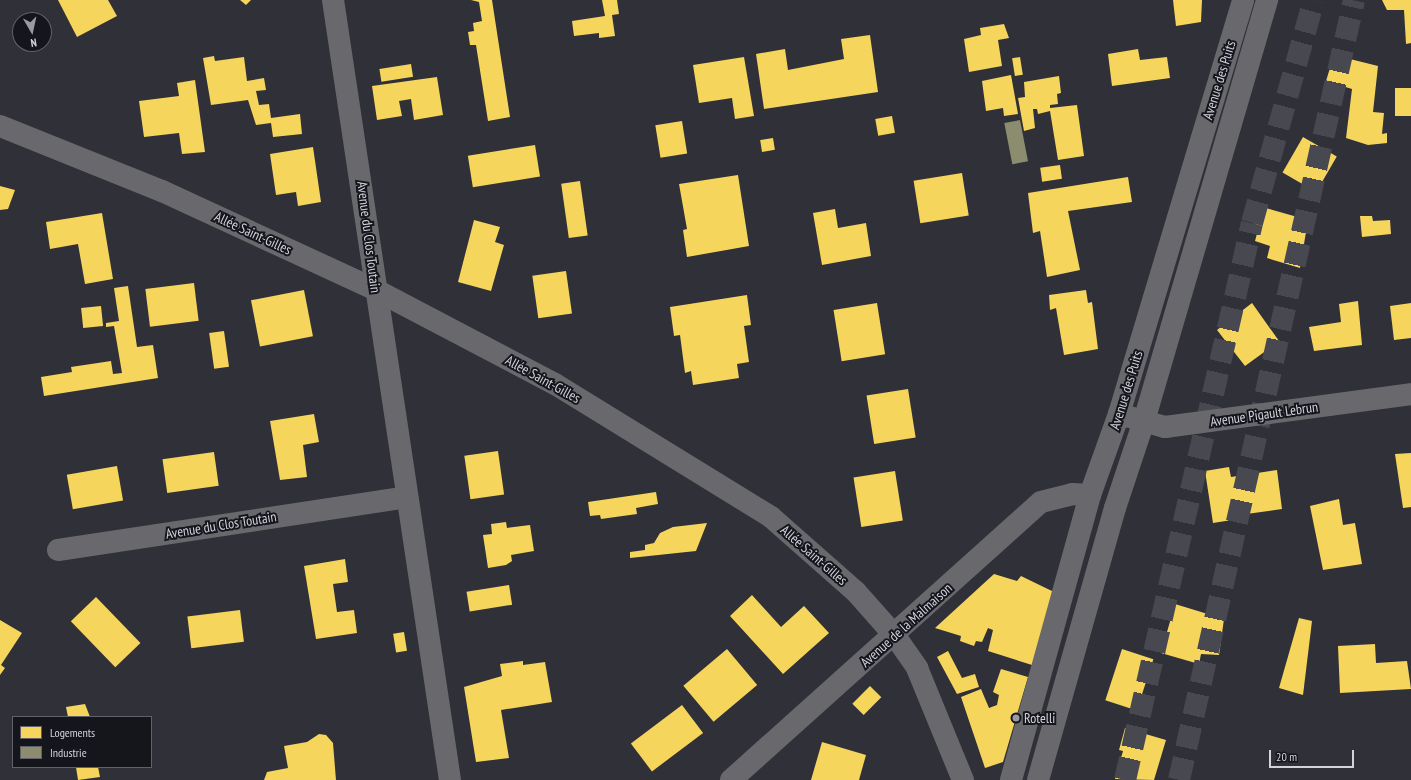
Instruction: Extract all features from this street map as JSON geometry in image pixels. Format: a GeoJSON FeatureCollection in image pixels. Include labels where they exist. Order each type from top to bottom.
{"type":"FeatureCollection","features":[{"type":"Feature","properties":{"kind":"street","name":"Avenue du Clos Toutain"},"geometry":{"type":"LineString","coordinates":[[333,0],[450,780]]}},
{"type":"Feature","properties":{"kind":"street","name":"Avenue des Puits"},"geometry":{"type":"LineString","coordinates":[[1011,780],[1090,495],[1119,414],[1243,0]]}},
{"type":"Feature","properties":{"kind":"street","name":"Avenue des Puits"},"geometry":{"type":"LineString","coordinates":[[1038,780],[1114,508],[1144,421],[1267,0]]}},
{"type":"Feature","properties":{"kind":"street","name":"Allée Saint-Gilles"},"geometry":{"type":"LineString","coordinates":[[0,126],[162,191],[376,290],[555,384],[771,517],[856,592],[895,636],[917,668],[963,780]]}},
{"type":"Feature","properties":{"kind":"street"},"geometry":{"type":"LineString","coordinates":[[1203,133],[1226,138]]}},
{"type":"Feature","properties":{"kind":"street","name":"Avenue Pigault Lebrun"},"geometry":{"type":"LineString","coordinates":[[1119,414],[1166,427],[1411,394]]}},
{"type":"Feature","properties":{"kind":"street","name":"Avenue de la Malmaison"},"geometry":{"type":"LineString","coordinates":[[731,780],[895,636],[1041,502],[1072,494],[1090,495]]}},
{"type":"Feature","properties":{"kind":"street","name":"Avenue du Clos Toutain"},"geometry":{"type":"LineString","coordinates":[[58,550],[407,497]]}},
{"type":"Feature","properties":{"kind":"street"},"geometry":{"type":"LineString","coordinates":[[1040,675],[1067,680]]}},
{"type":"Feature","properties":{"kind":"building: Logements"},"geometry":{"type":"Polygon","coordinates":[[[58,0],[108,0],[117,16],[77,37],[58,0]]]}},
{"type":"Feature","properties":{"kind":"building: Logements"},"geometry":{"type":"Polygon","coordinates":[[[240,0],[251,0],[246,5],[240,0]]]}},
{"type":"Feature","properties":{"kind":"building: Logements"},"geometry":{"type":"Polygon","coordinates":[[[471,0],[492,0],[510,117],[488,121],[476,45],[470,45],[468,32],[474,31],[473,23],[482,21],[479,2],[471,0]]]}},
{"type":"Feature","properties":{"kind":"building: Logements"},"geometry":{"type":"Polygon","coordinates":[[[602,0],[617,0],[619,14],[612,15],[615,36],[599,38],[599,33],[574,36],[572,21],[605,16],[602,0]]]}},
{"type":"Feature","properties":{"kind":"building: Logements"},"geometry":{"type":"Polygon","coordinates":[[[1173,0],[1202,0],[1201,22],[1176,26],[1173,0]]]}},
{"type":"Feature","properties":{"kind":"building: Logements"},"geometry":{"type":"Polygon","coordinates":[[[1382,0],[1411,0],[1411,43],[1406,44],[1404,10],[1387,10],[1382,0]]]}},
{"type":"Feature","properties":{"kind":"building: Logements"},"geometry":{"type":"Polygon","coordinates":[[[1004,24],[1009,38],[998,40],[1002,66],[969,72],[964,39],[981,35],[980,28],[1004,24]]]}},
{"type":"Feature","properties":{"kind":"building: Logements"},"geometry":{"type":"Polygon","coordinates":[[[870,35],[878,92],[764,109],[756,54],[785,49],[788,70],[844,59],[841,39],[870,35]]]}},
{"type":"Feature","properties":{"kind":"building: Logements"},"geometry":{"type":"Polygon","coordinates":[[[1138,49],[1140,60],[1167,57],[1170,78],[1112,86],[1108,54],[1138,49]]]}},
{"type":"Feature","properties":{"kind":"building: Logements"},"geometry":{"type":"Polygon","coordinates":[[[1334,55],[1378,66],[1373,112],[1384,113],[1382,134],[1387,133],[1387,143],[1368,145],[1346,138],[1352,89],[1326,81],[1334,55]]]}},
{"type":"Feature","properties":{"kind":"building: Logements"},"geometry":{"type":"Polygon","coordinates":[[[214,56],[215,61],[244,57],[247,81],[264,78],[266,90],[256,91],[259,105],[269,104],[271,118],[300,114],[302,134],[273,137],[271,123],[256,125],[248,100],[211,105],[203,58],[214,56]]]}},
{"type":"Feature","properties":{"kind":"building: Logements"},"geometry":{"type":"Polygon","coordinates":[[[744,57],[754,116],[735,119],[732,98],[699,103],[693,65],[744,57]]]}},
{"type":"Feature","properties":{"kind":"building: Logements"},"geometry":{"type":"Polygon","coordinates":[[[1020,57],[1023,75],[1015,76],[1012,58],[1020,57]]]}},
{"type":"Feature","properties":{"kind":"building: Logements"},"geometry":{"type":"Polygon","coordinates":[[[411,64],[413,77],[381,82],[379,69],[411,64]]]}},
{"type":"Feature","properties":{"kind":"building: Logements"},"geometry":{"type":"Polygon","coordinates":[[[1011,75],[1018,114],[1004,116],[1003,108],[986,111],[982,81],[1011,75]]]}},
{"type":"Feature","properties":{"kind":"building: Logements"},"geometry":{"type":"Polygon","coordinates":[[[1059,76],[1061,93],[1057,94],[1058,104],[1050,105],[1050,108],[1077,105],[1084,156],[1058,160],[1050,111],[1038,114],[1037,109],[1033,109],[1035,128],[1024,131],[1018,98],[1025,97],[1024,82],[1059,76]]]}},
{"type":"Feature","properties":{"kind":"building: Logements"},"geometry":{"type":"Polygon","coordinates":[[[437,77],[443,115],[414,120],[411,99],[399,101],[402,116],[377,120],[372,86],[437,77]]]}},
{"type":"Feature","properties":{"kind":"building: Logements"},"geometry":{"type":"Polygon","coordinates":[[[195,80],[205,152],[182,154],[179,133],[144,137],[139,101],[179,96],[177,83],[195,80]]]}},
{"type":"Feature","properties":{"kind":"building: Logements"},"geometry":{"type":"Polygon","coordinates":[[[1395,88],[1411,88],[1411,116],[1395,116],[1395,88]]]}},
{"type":"Feature","properties":{"kind":"building: Logements"},"geometry":{"type":"Polygon","coordinates":[[[892,116],[895,133],[878,136],[875,119],[892,116]]]}},
{"type":"Feature","properties":{"kind":"building: Logements"},"geometry":{"type":"Polygon","coordinates":[[[682,121],[687,154],[660,158],[655,125],[682,121]]]}},
{"type":"Feature","properties":{"kind":"building: Logements"},"geometry":{"type":"Polygon","coordinates":[[[1303,137],[1337,156],[1316,192],[1282,173],[1303,137]]]}},
{"type":"Feature","properties":{"kind":"building: Logements"},"geometry":{"type":"Polygon","coordinates":[[[773,138],[775,150],[762,152],[760,140],[773,138]]]}},
{"type":"Feature","properties":{"kind":"building: Logements"},"geometry":{"type":"Polygon","coordinates":[[[535,145],[540,177],[473,187],[468,156],[535,145]]]}},
{"type":"Feature","properties":{"kind":"building: Logements"},"geometry":{"type":"Polygon","coordinates":[[[313,147],[321,202],[298,206],[296,192],[276,195],[270,154],[313,147]]]}},
{"type":"Feature","properties":{"kind":"building: Logements"},"geometry":{"type":"Polygon","coordinates":[[[1060,165],[1062,179],[1042,182],[1040,168],[1060,165]]]}},
{"type":"Feature","properties":{"kind":"building: Logements"},"geometry":{"type":"Polygon","coordinates":[[[962,173],[969,215],[920,223],[914,181],[962,173]]]}},
{"type":"Feature","properties":{"kind":"building: Logements"},"geometry":{"type":"Polygon","coordinates":[[[738,175],[749,246],[687,257],[683,230],[687,229],[679,184],[738,175]]]}},
{"type":"Feature","properties":{"kind":"building: Logements"},"geometry":{"type":"Polygon","coordinates":[[[1128,177],[1132,202],[1068,211],[1080,270],[1047,277],[1040,231],[1033,233],[1028,193],[1128,177]]]}},
{"type":"Feature","properties":{"kind":"building: Logements"},"geometry":{"type":"Polygon","coordinates":[[[580,181],[588,235],[569,238],[561,184],[580,181]]]}},
{"type":"Feature","properties":{"kind":"building: Logements"},"geometry":{"type":"Polygon","coordinates":[[[0,186],[15,190],[8,209],[0,210],[0,186]]]}},
{"type":"Feature","properties":{"kind":"building: Logements"},"geometry":{"type":"Polygon","coordinates":[[[1259,206],[1308,220],[1300,268],[1267,258],[1270,246],[1255,241],[1259,226],[1252,222],[1251,215],[1259,206]]]}},
{"type":"Feature","properties":{"kind":"building: Logements"},"geometry":{"type":"Polygon","coordinates":[[[835,209],[838,228],[866,223],[871,256],[822,265],[813,213],[835,209]]]}},
{"type":"Feature","properties":{"kind":"building: Logements"},"geometry":{"type":"Polygon","coordinates":[[[102,213],[113,279],[85,284],[78,244],[50,249],[46,222],[102,213]]]}},
{"type":"Feature","properties":{"kind":"building: Logements"},"geometry":{"type":"Polygon","coordinates":[[[1360,216],[1372,216],[1373,221],[1390,220],[1391,234],[1362,237],[1360,216]]]}},
{"type":"Feature","properties":{"kind":"building: Logements"},"geometry":{"type":"Polygon","coordinates":[[[474,220],[500,227],[495,242],[504,245],[491,291],[458,282],[474,220]]]}},
{"type":"Feature","properties":{"kind":"building: Logements"},"geometry":{"type":"Polygon","coordinates":[[[566,271],[572,314],[538,318],[532,276],[566,271]]]}},
{"type":"Feature","properties":{"kind":"building: Logements"},"geometry":{"type":"Polygon","coordinates":[[[194,283],[199,321],[150,327],[145,289],[194,283]]]}},
{"type":"Feature","properties":{"kind":"building: Logements"},"geometry":{"type":"Polygon","coordinates":[[[128,286],[137,347],[153,345],[158,378],[44,396],[41,377],[72,372],[71,367],[111,361],[113,374],[122,373],[114,326],[106,327],[106,323],[119,321],[114,288],[128,286]]]}},
{"type":"Feature","properties":{"kind":"building: Logements"},"geometry":{"type":"Polygon","coordinates":[[[304,290],[313,336],[260,346],[251,300],[304,290]]]}},
{"type":"Feature","properties":{"kind":"building: Logements"},"geometry":{"type":"Polygon","coordinates":[[[1086,290],[1088,303],[1092,302],[1098,349],[1064,355],[1056,308],[1050,310],[1049,295],[1086,290]]]}},
{"type":"Feature","properties":{"kind":"building: Logements"},"geometry":{"type":"Polygon","coordinates":[[[747,295],[751,325],[744,326],[749,362],[737,364],[739,378],[693,385],[691,371],[685,373],[680,335],[674,336],[670,307],[747,295]]]}},
{"type":"Feature","properties":{"kind":"building: Logements"},"geometry":{"type":"Polygon","coordinates":[[[1358,301],[1362,345],[1314,351],[1309,327],[1341,322],[1339,304],[1358,301]]]}},
{"type":"Feature","properties":{"kind":"building: Logements"},"geometry":{"type":"Polygon","coordinates":[[[877,303],[885,354],[842,361],[834,310],[877,303]]]}},
{"type":"Feature","properties":{"kind":"building: Logements"},"geometry":{"type":"Polygon","coordinates":[[[1252,303],[1284,348],[1272,357],[1267,350],[1245,366],[1217,330],[1252,303]]]}},
{"type":"Feature","properties":{"kind":"building: Logements"},"geometry":{"type":"Polygon","coordinates":[[[1411,303],[1411,338],[1394,340],[1390,306],[1411,303]]]}},
{"type":"Feature","properties":{"kind":"building: Logements"},"geometry":{"type":"Polygon","coordinates":[[[101,306],[103,326],[83,328],[81,308],[101,306]]]}},
{"type":"Feature","properties":{"kind":"building: Logements"},"geometry":{"type":"Polygon","coordinates":[[[224,331],[229,367],[214,369],[209,333],[224,331]]]}},
{"type":"Feature","properties":{"kind":"building: Logements"},"geometry":{"type":"Polygon","coordinates":[[[908,389],[916,437],[874,444],[867,396],[908,389]]]}},
{"type":"Feature","properties":{"kind":"building: Logements"},"geometry":{"type":"Polygon","coordinates":[[[314,414],[319,442],[303,445],[307,477],[280,480],[270,421],[314,414]]]}},
{"type":"Feature","properties":{"kind":"building: Logements"},"geometry":{"type":"Polygon","coordinates":[[[498,451],[504,495],[470,499],[464,456],[498,451]]]}},
{"type":"Feature","properties":{"kind":"building: Logements"},"geometry":{"type":"Polygon","coordinates":[[[214,452],[219,486],[167,493],[163,459],[214,452]]]}},
{"type":"Feature","properties":{"kind":"building: Logements"},"geometry":{"type":"Polygon","coordinates":[[[1411,453],[1411,507],[1403,508],[1395,454],[1411,453]]]}},
{"type":"Feature","properties":{"kind":"building: Logements"},"geometry":{"type":"Polygon","coordinates":[[[117,466],[123,500],[73,509],[67,475],[117,466]]]}},
{"type":"Feature","properties":{"kind":"building: Logements"},"geometry":{"type":"Polygon","coordinates":[[[1229,467],[1231,477],[1277,470],[1282,509],[1232,516],[1232,520],[1213,523],[1205,471],[1229,467]]]}},
{"type":"Feature","properties":{"kind":"building: Logements"},"geometry":{"type":"Polygon","coordinates":[[[895,471],[903,520],[861,527],[854,478],[895,471]]]}},
{"type":"Feature","properties":{"kind":"building: Logements"},"geometry":{"type":"Polygon","coordinates":[[[656,492],[658,504],[636,508],[637,514],[601,519],[600,515],[590,516],[588,502],[656,492]]]}},
{"type":"Feature","properties":{"kind":"building: Logements"},"geometry":{"type":"Polygon","coordinates":[[[1339,499],[1343,525],[1355,523],[1362,564],[1323,570],[1310,506],[1339,499]]]}},
{"type":"Feature","properties":{"kind":"building: Logements"},"geometry":{"type":"Polygon","coordinates":[[[506,522],[507,528],[530,525],[534,551],[511,555],[512,561],[506,565],[488,568],[483,535],[492,534],[491,524],[506,522]]]}},
{"type":"Feature","properties":{"kind":"building: Logements"},"geometry":{"type":"Polygon","coordinates":[[[707,523],[696,551],[630,558],[630,552],[645,550],[645,545],[654,543],[660,533],[673,527],[707,523]]]}},
{"type":"Feature","properties":{"kind":"building: Logements"},"geometry":{"type":"Polygon","coordinates":[[[345,559],[348,582],[333,584],[337,612],[354,610],[357,633],[316,639],[304,566],[345,559]]]}},
{"type":"Feature","properties":{"kind":"building: Logements"},"geometry":{"type":"Polygon","coordinates":[[[994,574],[1017,581],[1021,576],[1054,592],[1032,665],[988,651],[993,630],[988,628],[982,642],[976,641],[974,646],[960,641],[961,636],[935,628],[994,574]]]}},
{"type":"Feature","properties":{"kind":"building: Logements"},"geometry":{"type":"Polygon","coordinates":[[[509,585],[512,605],[470,611],[467,592],[509,585]]]}},
{"type":"Feature","properties":{"kind":"building: Logements"},"geometry":{"type":"Polygon","coordinates":[[[752,595],[781,627],[804,606],[829,633],[783,674],[730,616],[752,595]]]}},
{"type":"Feature","properties":{"kind":"building: Logements"},"geometry":{"type":"Polygon","coordinates":[[[96,597],[140,643],[115,667],[71,621],[96,597]]]}},
{"type":"Feature","properties":{"kind":"building: Logements"},"geometry":{"type":"Polygon","coordinates":[[[1175,604],[1224,619],[1219,655],[1201,654],[1199,664],[1161,653],[1175,604]]]}},
{"type":"Feature","properties":{"kind":"building: Logements"},"geometry":{"type":"Polygon","coordinates":[[[240,610],[244,642],[191,648],[187,616],[240,610]]]}},
{"type":"Feature","properties":{"kind":"building: Logements"},"geometry":{"type":"Polygon","coordinates":[[[1299,618],[1312,621],[1303,695],[1279,688],[1299,618]]]}},
{"type":"Feature","properties":{"kind":"building: Logements"},"geometry":{"type":"Polygon","coordinates":[[[0,620],[22,633],[1,665],[5,668],[0,675],[0,620]]]}},
{"type":"Feature","properties":{"kind":"building: Logements"},"geometry":{"type":"Polygon","coordinates":[[[404,632],[407,651],[396,652],[393,634],[404,632]]]}},
{"type":"Feature","properties":{"kind":"building: Logements"},"geometry":{"type":"Polygon","coordinates":[[[1375,644],[1376,663],[1407,661],[1411,689],[1340,693],[1338,646],[1375,644]]]}},
{"type":"Feature","properties":{"kind":"building: Logements"},"geometry":{"type":"Polygon","coordinates":[[[727,649],[757,685],[714,722],[683,686],[727,649]]]}},
{"type":"Feature","properties":{"kind":"building: Logements"},"geometry":{"type":"Polygon","coordinates":[[[1122,649],[1153,659],[1137,711],[1105,700],[1122,649]]]}},
{"type":"Feature","properties":{"kind":"building: Logements"},"geometry":{"type":"Polygon","coordinates":[[[948,651],[962,678],[975,674],[979,687],[957,694],[937,657],[948,651]]]}},
{"type":"Feature","properties":{"kind":"building: Logements"},"geometry":{"type":"Polygon","coordinates":[[[523,661],[523,665],[545,662],[552,702],[501,710],[509,758],[476,762],[464,687],[502,676],[500,664],[523,661]]]}},
{"type":"Feature","properties":{"kind":"building: Logements"},"geometry":{"type":"Polygon","coordinates":[[[1001,669],[1028,677],[1003,762],[985,768],[961,697],[981,689],[989,708],[997,705],[999,695],[993,692],[1001,669]]]}},
{"type":"Feature","properties":{"kind":"building: Logements"},"geometry":{"type":"Polygon","coordinates":[[[870,686],[881,697],[864,715],[852,704],[870,686]]]}},
{"type":"Feature","properties":{"kind":"building: Logements"},"geometry":{"type":"Polygon","coordinates":[[[85,704],[90,716],[68,716],[66,707],[85,704]]]}},
{"type":"Feature","properties":{"kind":"building: Logements"},"geometry":{"type":"Polygon","coordinates":[[[682,705],[703,733],[652,771],[631,744],[682,705]]]}},
{"type":"Feature","properties":{"kind":"building: Logements"},"geometry":{"type":"Polygon","coordinates":[[[1125,728],[1166,740],[1154,780],[1115,779],[1123,751],[1119,750],[1125,728]]]}},
{"type":"Feature","properties":{"kind":"building: Logements"},"geometry":{"type":"Polygon","coordinates":[[[319,734],[326,735],[333,743],[336,780],[264,780],[267,772],[288,768],[284,746],[307,742],[319,734]]]}},
{"type":"Feature","properties":{"kind":"building: Logements"},"geometry":{"type":"Polygon","coordinates":[[[822,742],[866,755],[859,780],[811,780],[822,742]]]}},
{"type":"Feature","properties":{"kind":"building: Logements"},"geometry":{"type":"Polygon","coordinates":[[[76,768],[98,768],[100,777],[78,780],[76,768]]]}},
{"type":"Feature","properties":{"kind":"building: Industrie"},"geometry":{"type":"Polygon","coordinates":[[[1020,120],[1028,161],[1012,164],[1004,123],[1020,120]]]}},
{"type":"Feature","properties":{"kind":"tunnel"},"geometry":{"type":"LineString","coordinates":[[1125,780],[1252,223],[1314,0]]}},
{"type":"Feature","properties":{"kind":"tunnel"},"geometry":{"type":"LineString","coordinates":[[1179,780],[1354,0]]}},
{"type":"Feature","properties":{"kind":"place","name":"Rotelli"},"geometry":{"type":"Point","coordinates":[1016,718]}}]}
